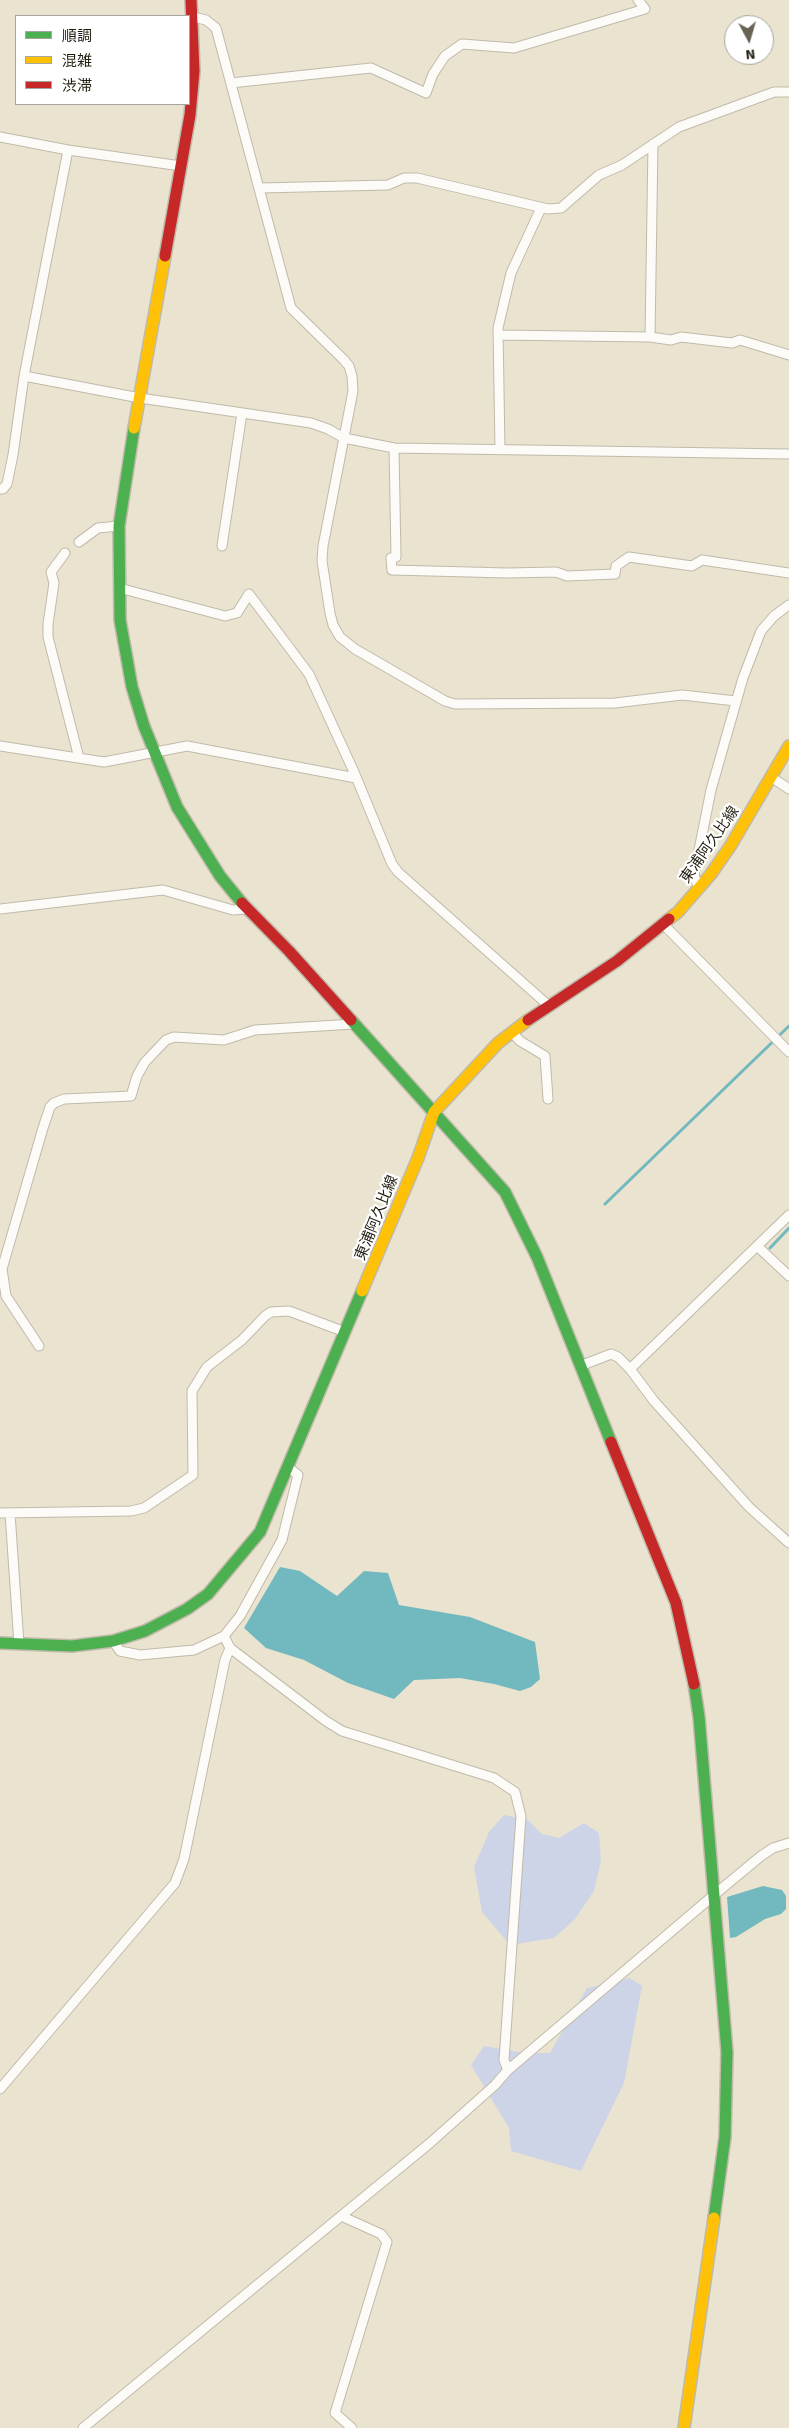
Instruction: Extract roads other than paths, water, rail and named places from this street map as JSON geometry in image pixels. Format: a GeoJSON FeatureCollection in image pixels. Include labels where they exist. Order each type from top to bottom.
{"type":"FeatureCollection","features":[{"type":"Feature","properties":{"kind":"street"},"geometry":{"type":"LineString","coordinates":[[191,0],[194,71],[190,115],[126,471],[119,526],[120,620],[132,687],[154,753],[178,808],[220,876],[246,909],[289,951],[482,1164],[505,1192],[518,1214],[676,1603],[688,1651],[699,1717],[727,2052],[725,2137],[684,2428]]}},
{"type":"Feature","properties":{"kind":"street"},"geometry":{"type":"LineString","coordinates":[[231,83],[371,68],[426,93],[433,74],[445,56],[462,44],[514,48],[645,9],[638,0]]}},
{"type":"Feature","properties":{"kind":"street"},"geometry":{"type":"LineString","coordinates":[[193,17],[206,20],[216,28],[291,308],[344,360],[349,366],[352,376],[353,391],[323,546],[322,562],[333,625],[340,637],[355,649],[444,701],[455,704],[615,703],[682,695],[736,701]]}},
{"type":"Feature","properties":{"kind":"street"},"geometry":{"type":"LineString","coordinates":[[260,188],[388,185],[404,178],[416,178],[541,208],[561,208],[599,175],[622,165],[668,133],[694,120],[774,92],[789,92]]}},
{"type":"Feature","properties":{"kind":"street"},"geometry":{"type":"LineString","coordinates":[[0,137],[68,150],[181,166]]}},
{"type":"Feature","properties":{"kind":"street"},"geometry":{"type":"LineString","coordinates":[[650,337],[653,144]]}},
{"type":"Feature","properties":{"kind":"street"},"geometry":{"type":"LineString","coordinates":[[0,489],[3,489],[7,484],[24,376],[68,150]]}},
{"type":"Feature","properties":{"kind":"street"},"geometry":{"type":"LineString","coordinates":[[500,450],[498,328],[511,273],[541,208]]}},
{"type":"Feature","properties":{"kind":"street"},"geometry":{"type":"LineString","coordinates":[[498,335],[650,337],[671,340],[681,337],[732,343],[740,340],[789,355]]}},
{"type":"Feature","properties":{"kind":"street"},"geometry":{"type":"LineString","coordinates":[[24,376],[140,398],[311,423],[328,429],[344,438],[394,448],[789,454]]}},
{"type":"Feature","properties":{"kind":"street"},"geometry":{"type":"LineString","coordinates":[[222,546],[242,413]]}},
{"type":"Feature","properties":{"kind":"street"},"geometry":{"type":"LineString","coordinates":[[394,448],[396,557],[391,558],[392,570],[507,573],[556,572],[567,576],[615,574],[616,566],[629,557],[692,566],[702,560],[789,573]]}},
{"type":"Feature","properties":{"kind":"street"},"geometry":{"type":"LineString","coordinates":[[79,542],[98,528],[107,525],[119,526]]}},
{"type":"Feature","properties":{"kind":"street"},"geometry":{"type":"LineString","coordinates":[[65,553],[51,572],[54,584],[48,637],[52,646],[79,758]]}},
{"type":"Feature","properties":{"kind":"street"},"geometry":{"type":"LineString","coordinates":[[119,588],[226,616],[237,613],[249,594],[309,674],[392,864],[398,872],[548,1005]]}},
{"type":"Feature","properties":{"kind":"street"},"geometry":{"type":"LineString","coordinates":[[698,890],[694,875],[718,762],[736,701],[760,631],[774,616],[789,605]]}},
{"type":"Feature","properties":{"kind":"street"},"geometry":{"type":"LineString","coordinates":[[0,746],[104,762],[187,746],[356,778]]}},
{"type":"Feature","properties":{"kind":"street","name":"東浦阿久比線"},"geometry":{"type":"LineString","coordinates":[[0,1643],[72,1646],[113,1641],[145,1631],[166,1622],[208,1594],[247,1550],[260,1532],[288,1468],[418,1158],[434,1112],[484,1056],[512,1032],[548,1005],[617,961],[663,924],[698,890],[732,845],[789,746]]}},
{"type":"Feature","properties":{"kind":"street"},"geometry":{"type":"LineString","coordinates":[[771,777],[789,789]]}},
{"type":"Feature","properties":{"kind":"street"},"geometry":{"type":"LineString","coordinates":[[0,909],[163,890],[233,910],[246,909]]}},
{"type":"Feature","properties":{"kind":"street"},"geometry":{"type":"LineString","coordinates":[[663,924],[789,1052]]}},
{"type":"Feature","properties":{"kind":"street"},"geometry":{"type":"LineString","coordinates":[[39,1346],[6,1296],[2,1269],[50,1107],[64,1099],[131,1096],[137,1076],[145,1062],[166,1040],[174,1037],[224,1040],[261,1029],[354,1024]]}},
{"type":"Feature","properties":{"kind":"street"},"geometry":{"type":"LineString","coordinates":[[512,1032],[520,1041],[546,1056],[548,1099]]}},
{"type":"Feature","properties":{"kind":"street"},"geometry":{"type":"LineString","coordinates":[[630,1369],[789,1214]]}},
{"type":"Feature","properties":{"kind":"street"},"geometry":{"type":"LineString","coordinates":[[757,1246],[789,1276]]}},
{"type":"Feature","properties":{"kind":"street"},"geometry":{"type":"LineString","coordinates":[[0,1513],[65,1510],[131,1511],[144,1508],[193,1474],[192,1391],[207,1367],[242,1340],[265,1316],[271,1312],[289,1311],[345,1332]]}},
{"type":"Feature","properties":{"kind":"street"},"geometry":{"type":"LineString","coordinates":[[580,1366],[611,1354],[618,1357],[630,1369],[654,1401],[742,1500],[789,1543]]}},
{"type":"Feature","properties":{"kind":"street"},"geometry":{"type":"LineString","coordinates":[[113,1641],[120,1651],[140,1655],[194,1650],[224,1636],[240,1616],[282,1540],[298,1475],[288,1468]]}},
{"type":"Feature","properties":{"kind":"street"},"geometry":{"type":"LineString","coordinates":[[10,1513],[19,1644]]}},
{"type":"Feature","properties":{"kind":"street"},"geometry":{"type":"LineString","coordinates":[[224,1636],[230,1648],[342,1731],[494,1778],[515,1792],[521,1816],[504,2060],[508,2070]]}},
{"type":"Feature","properties":{"kind":"street"},"geometry":{"type":"LineString","coordinates":[[0,2089],[175,1883],[184,1859],[225,1660],[230,1648]]}},
{"type":"Feature","properties":{"kind":"street"},"geometry":{"type":"LineString","coordinates":[[83,2428],[437,2137],[495,2086],[508,2070],[761,1856],[773,1848],[789,1843]]}},
{"type":"Feature","properties":{"kind":"street"},"geometry":{"type":"LineString","coordinates":[[341,2216],[381,2234],[387,2242],[335,2414],[352,2428]]}},
{"type":"Feature","properties":{"kind":"water"},"geometry":{"type":"Polygon","coordinates":[[[280,1567],[300,1571],[337,1596],[364,1571],[388,1573],[399,1605],[470,1617],[535,1642],[540,1679],[531,1687],[520,1691],[460,1678],[414,1680],[394,1699],[348,1683],[304,1660],[266,1648],[244,1628],[280,1567]]]}},
{"type":"Feature","properties":{"kind":"water"},"geometry":{"type":"Polygon","coordinates":[[[763,1886],[782,1890],[786,1896],[786,1909],[781,1914],[765,1919],[736,1937],[730,1938],[727,1897],[763,1886]]]}},
{"type":"Feature","properties":{"kind":"waterway"},"geometry":{"type":"LineString","coordinates":[[605,1204],[789,1026]]}},
{"type":"Feature","properties":{"kind":"waterway"},"geometry":{"type":"LineString","coordinates":[[770,1248],[789,1228]]}}]}
